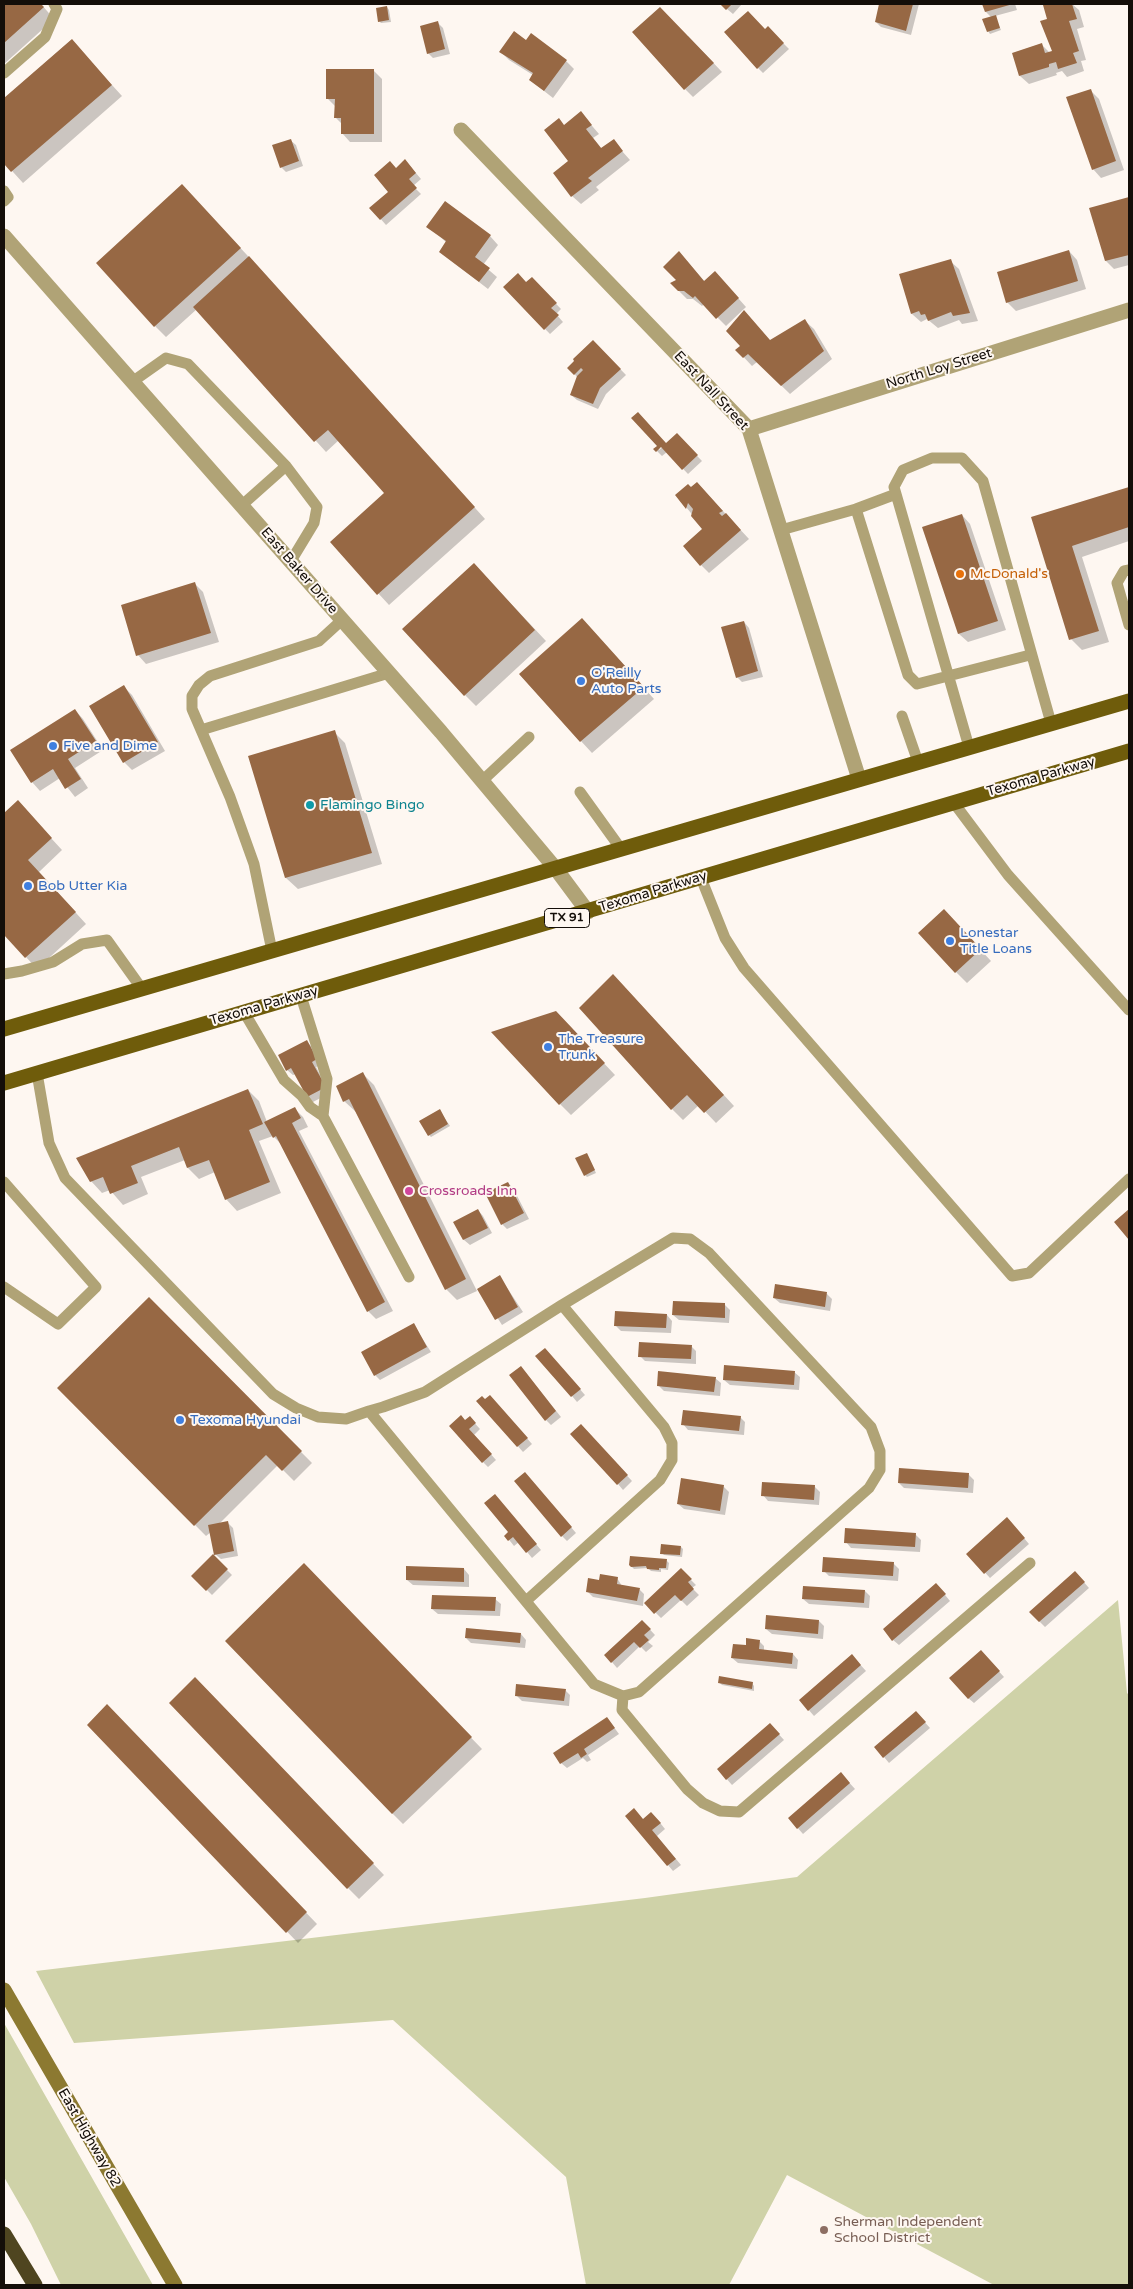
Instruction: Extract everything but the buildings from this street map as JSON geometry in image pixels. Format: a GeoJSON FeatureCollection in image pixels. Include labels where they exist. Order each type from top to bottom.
{"type":"FeatureCollection","features":[{"type":"Feature","properties":{"kind":"highway"},"geometry":{"type":"LineString","coordinates":[[4,2234],[34,2285]]}},
{"type":"Feature","properties":{"kind":"main road"},"geometry":{"type":"LineString","coordinates":[[4,1029],[1129,701]]}},
{"type":"Feature","properties":{"kind":"main road","name":"Texoma Parkway"},"geometry":{"type":"LineString","coordinates":[[4,1082],[1129,752]]}},
{"type":"Feature","properties":{"kind":"main road","name":"East Highway 82"},"geometry":{"type":"LineString","coordinates":[[4,1990],[175,2285]]}},
{"type":"Feature","properties":{"kind":"street","name":"East Nall Street"},"geometry":{"type":"LineString","coordinates":[[461,130],[749,429],[860,779]]}},
{"type":"Feature","properties":{"kind":"street","name":"East Baker Drive"},"geometry":{"type":"LineString","coordinates":[[4,236],[389,673],[556,868],[588,912]]}},
{"type":"Feature","properties":{"kind":"street","name":"North Loy Street"},"geometry":{"type":"LineString","coordinates":[[749,429],[1129,310]]}},
{"type":"Feature","properties":{"kind":"lane"},"geometry":{"type":"LineString","coordinates":[[4,73],[45,37],[57,9],[54,4]]}},
{"type":"Feature","properties":{"kind":"lane"},"geometry":{"type":"LineString","coordinates":[[4,192],[8,197],[4,201]]}},
{"type":"Feature","properties":{"kind":"lane"},"geometry":{"type":"LineString","coordinates":[[132,382],[166,358],[188,364],[286,466],[317,507],[314,523],[290,562]]}},
{"type":"Feature","properties":{"kind":"lane"},"geometry":{"type":"LineString","coordinates":[[969,747],[894,487],[903,470],[932,458],[962,458],[983,481],[1030,655],[1051,723]]}},
{"type":"Feature","properties":{"kind":"lane"},"geometry":{"type":"LineString","coordinates":[[241,506],[286,466]]}},
{"type":"Feature","properties":{"kind":"lane"},"geometry":{"type":"LineString","coordinates":[[781,530],[856,509],[896,494]]}},
{"type":"Feature","properties":{"kind":"lane"},"geometry":{"type":"LineString","coordinates":[[856,509],[908,675],[917,684],[1030,655]]}},
{"type":"Feature","properties":{"kind":"lane"},"geometry":{"type":"LineString","coordinates":[[1129,570],[1124,571],[1117,583],[1129,624]]}},
{"type":"Feature","properties":{"kind":"lane"},"geometry":{"type":"LineString","coordinates":[[272,951],[252,857],[230,797],[192,709],[192,696],[199,685],[210,676],[318,640],[342,620]]}},
{"type":"Feature","properties":{"kind":"lane"},"geometry":{"type":"LineString","coordinates":[[201,730],[389,673]]}},
{"type":"Feature","properties":{"kind":"lane"},"geometry":{"type":"LineString","coordinates":[[902,716],[918,762]]}},
{"type":"Feature","properties":{"kind":"lane"},"geometry":{"type":"LineString","coordinates":[[482,781],[529,737]]}},
{"type":"Feature","properties":{"kind":"lane"},"geometry":{"type":"LineString","coordinates":[[580,792],[621,849]]}},
{"type":"Feature","properties":{"kind":"lane"},"geometry":{"type":"LineString","coordinates":[[954,803],[1008,875],[1129,1010]]}},
{"type":"Feature","properties":{"kind":"lane"},"geometry":{"type":"LineString","coordinates":[[701,878],[725,938],[744,968],[1012,1276],[1029,1273],[1129,1179]]}},
{"type":"Feature","properties":{"kind":"lane"},"geometry":{"type":"LineString","coordinates":[[4,974],[53,962],[82,944],[107,940],[142,989]]}},
{"type":"Feature","properties":{"kind":"lane"},"geometry":{"type":"LineString","coordinates":[[301,996],[321,1055],[327,1080],[324,1116]]}},
{"type":"Feature","properties":{"kind":"lane"},"geometry":{"type":"LineString","coordinates":[[244,1012],[284,1080],[302,1096],[310,1107],[324,1116],[409,1277]]}},
{"type":"Feature","properties":{"kind":"lane"},"geometry":{"type":"LineString","coordinates":[[37,1073],[49,1143],[65,1178],[273,1394],[296,1408],[318,1417],[346,1419],[369,1411],[425,1392],[562,1305],[673,1238],[690,1239],[709,1253],[871,1427],[880,1451],[880,1470],[869,1488],[639,1692],[623,1696],[594,1684],[369,1411]]}},
{"type":"Feature","properties":{"kind":"lane"},"geometry":{"type":"LineString","coordinates":[[4,1182],[96,1287],[58,1324],[4,1287]]}},
{"type":"Feature","properties":{"kind":"lane"},"geometry":{"type":"LineString","coordinates":[[526,1601],[660,1480],[672,1460],[672,1444],[664,1427],[562,1305]]}},
{"type":"Feature","properties":{"kind":"lane"},"geometry":{"type":"LineString","coordinates":[[623,1696],[622,1710],[687,1789],[703,1803],[720,1811],[739,1812],[1030,1563]]}},
{"type":"Feature","properties":{"kind":"green space"},"geometry":{"type":"Polygon","coordinates":[[[1118,1600],[1127,1693],[1129,1695],[1129,2285],[994,2285],[787,2175],[729,2285],[586,2285],[566,2177],[393,2020],[74,2043],[36,1971],[645,1898],[797,1877],[1118,1600]]]}},
{"type":"Feature","properties":{"kind":"green space"},"geometry":{"type":"Polygon","coordinates":[[[4,2023],[153,2285],[61,2285],[31,2224],[4,2177],[4,2023]]]}},
{"type":"Feature","properties":{"kind":"place","name":"McDonald's"},"geometry":{"type":"Point","coordinates":[960,574]}},
{"type":"Feature","properties":{"kind":"place","name":"O'Reilly Auto Parts"},"geometry":{"type":"Point","coordinates":[581,681]}},
{"type":"Feature","properties":{"kind":"place","name":"Five and Dime"},"geometry":{"type":"Point","coordinates":[53,746]}},
{"type":"Feature","properties":{"kind":"place","name":"Flamingo Bingo"},"geometry":{"type":"Point","coordinates":[310,805]}},
{"type":"Feature","properties":{"kind":"place","name":"Bob Utter Kia"},"geometry":{"type":"Point","coordinates":[28,886]}},
{"type":"Feature","properties":{"kind":"place","name":"Lonestar Title Loans"},"geometry":{"type":"Point","coordinates":[950,941]}},
{"type":"Feature","properties":{"kind":"place","name":"The Treasure Trunk"},"geometry":{"type":"Point","coordinates":[548,1047]}},
{"type":"Feature","properties":{"kind":"place","name":"Crossroads Inn"},"geometry":{"type":"Point","coordinates":[409,1191]}},
{"type":"Feature","properties":{"kind":"place","name":"Texoma Hyundai"},"geometry":{"type":"Point","coordinates":[180,1420]}},
{"type":"Feature","properties":{"kind":"place","name":"Sherman Independent School District"},"geometry":{"type":"Point","coordinates":[824,2230]}}]}
